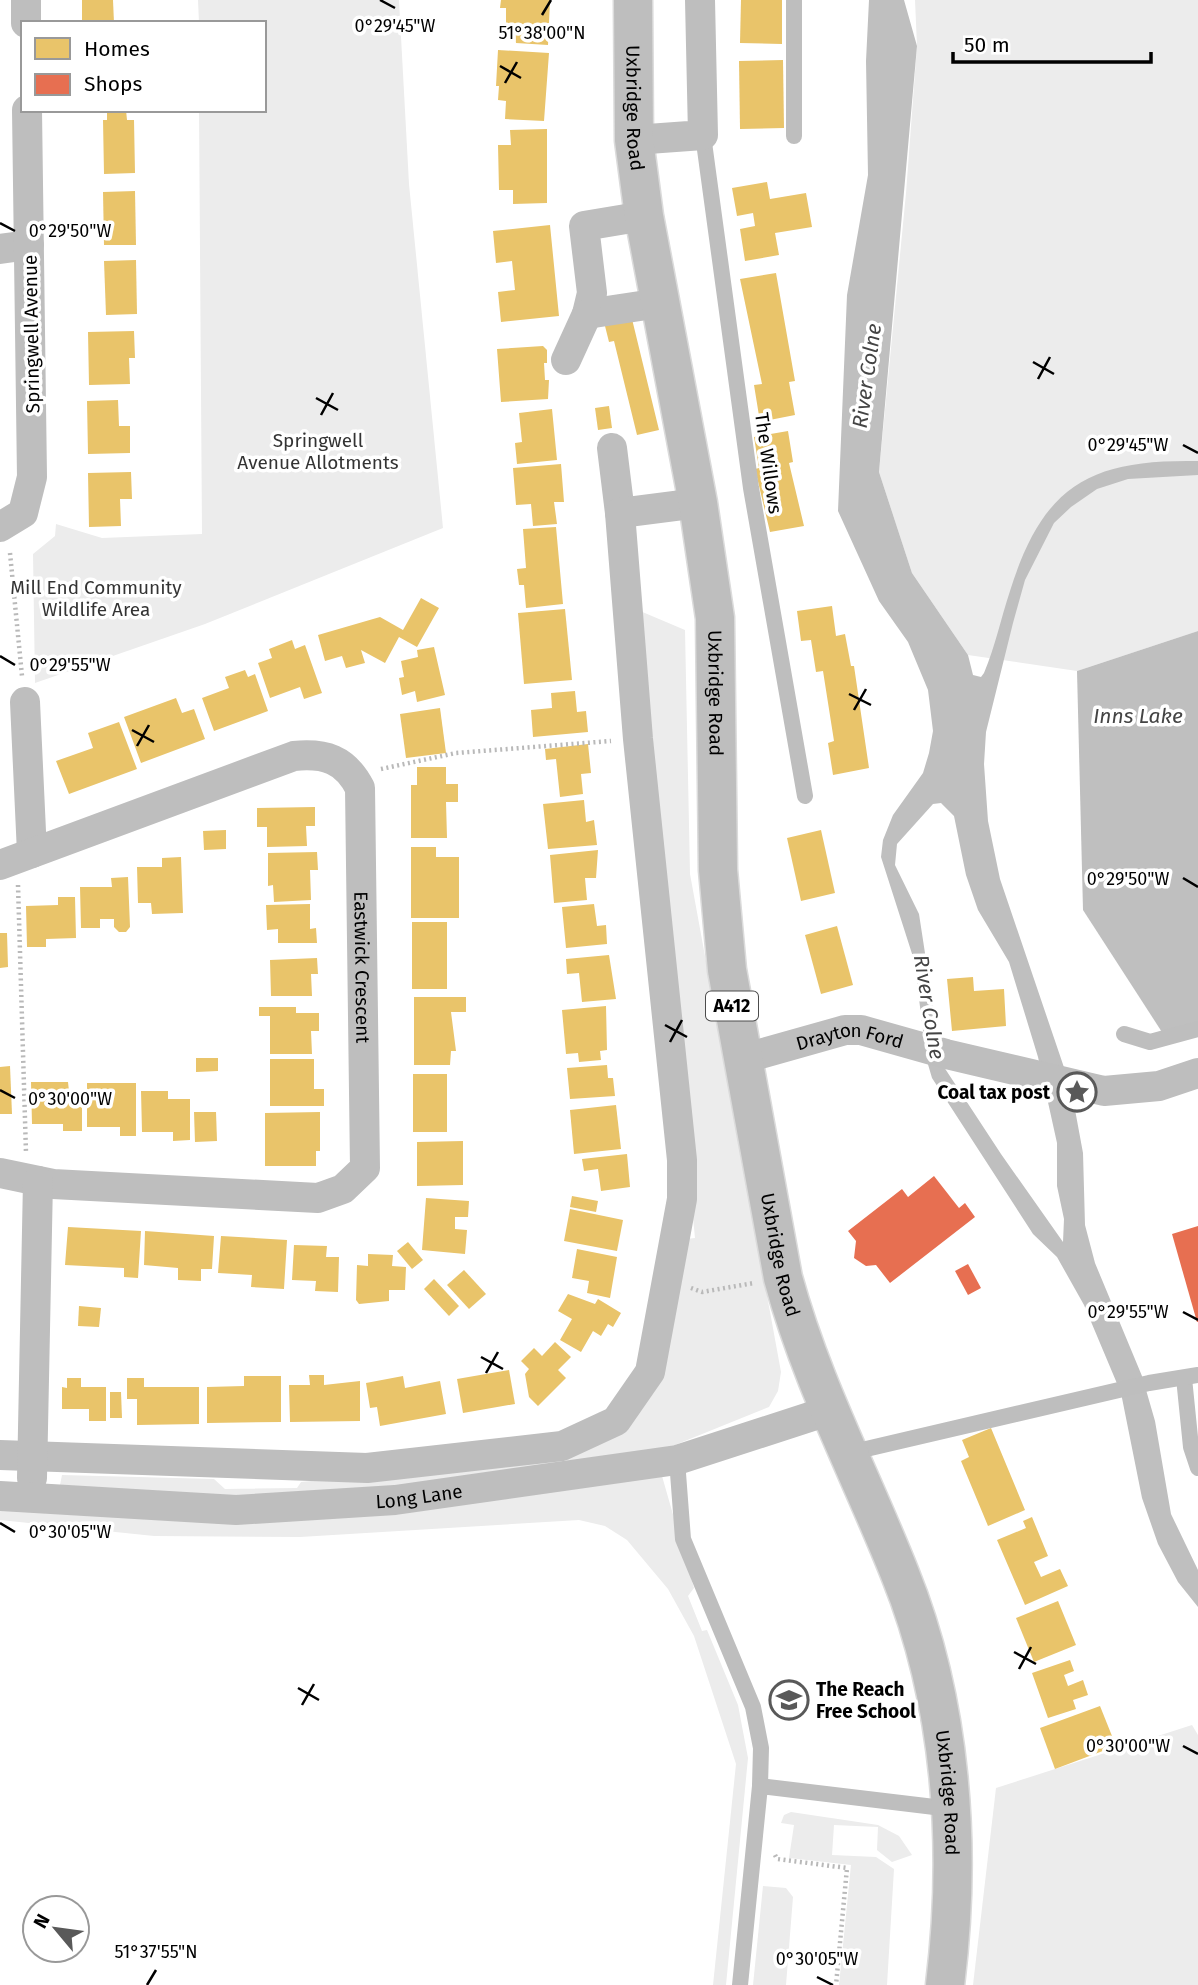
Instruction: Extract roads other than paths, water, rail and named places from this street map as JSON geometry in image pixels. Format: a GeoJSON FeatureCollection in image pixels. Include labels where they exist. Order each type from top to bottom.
{"type":"FeatureCollection","features":[{"type":"Feature","properties":{"kind":"main road","name":"Uxbridge Road"},"geometry":{"type":"LineString","coordinates":[[633,0],[634,139],[644,216],[698,503],[715,618],[718,870],[727,970],[783,1279],[828,1411],[900,1574],[926,1648],[953,1809],[951,1934],[945,1985]]}},
{"type":"Feature","properties":{"kind":"street"},"geometry":{"type":"LineString","coordinates":[[26,0],[26,21]]}},
{"type":"Feature","properties":{"kind":"street"},"geometry":{"type":"LineString","coordinates":[[634,139],[703,135],[700,0]]}},
{"type":"Feature","properties":{"kind":"street","name":"Springwell Avenue"},"geometry":{"type":"LineString","coordinates":[[10,522],[32,477],[27,112]]}},
{"type":"Feature","properties":{"kind":"street"},"geometry":{"type":"LineString","coordinates":[[566,360],[587,314],[592,293],[584,226],[644,216]]}},
{"type":"Feature","properties":{"kind":"street"},"geometry":{"type":"LineString","coordinates":[[0,249],[29,245]]}},
{"type":"Feature","properties":{"kind":"street"},"geometry":{"type":"LineString","coordinates":[[587,314],[660,303]]}},
{"type":"Feature","properties":{"kind":"street"},"geometry":{"type":"LineString","coordinates":[[612,448],[620,513],[698,503]]}},
{"type":"Feature","properties":{"kind":"street","name":"Long Lane"},"geometry":{"type":"LineString","coordinates":[[0,1455],[33,1459],[367,1468],[562,1446],[616,1421],[650,1372],[682,1199],[682,1160],[638,739],[620,513]]}},
{"type":"Feature","properties":{"kind":"street"},"geometry":{"type":"LineString","coordinates":[[15,860],[25,702]]}},
{"type":"Feature","properties":{"kind":"street","name":"Eastwick Crescent"},"geometry":{"type":"LineString","coordinates":[[15,860],[294,756],[316,754],[341,762],[360,788],[365,1168],[343,1189],[318,1198],[22,1178]]}},
{"type":"Feature","properties":{"kind":"street","name":"Drayton Ford"},"geometry":{"type":"LineString","coordinates":[[741,1056],[760,1054],[845,1030],[882,1034],[946,1054],[1080,1087],[1126,1091],[1159,1086],[1198,1073]]}},
{"type":"Feature","properties":{"kind":"street"},"geometry":{"type":"LineString","coordinates":[[22,1178],[33,1459],[31,1499]]}},
{"type":"Feature","properties":{"kind":"street","name":"Long Lane"},"geometry":{"type":"LineString","coordinates":[[0,1496],[236,1510],[395,1500],[677,1460],[828,1411]]}},
{"type":"Feature","properties":{"kind":"lane"},"geometry":{"type":"LineString","coordinates":[[794,0],[794,136]]}},
{"type":"Feature","properties":{"kind":"lane","name":"The Willows"},"geometry":{"type":"LineString","coordinates":[[703,135],[751,488],[805,796]]}},
{"type":"Feature","properties":{"kind":"lane"},"geometry":{"type":"LineString","coordinates":[[1125,1034],[1150,1042],[1198,1029]]}},
{"type":"Feature","properties":{"kind":"lane"},"geometry":{"type":"LineString","coordinates":[[846,1454],[1093,1396],[1191,1377],[1191,1447],[1198,1468]]}},
{"type":"Feature","properties":{"kind":"lane"},"geometry":{"type":"LineString","coordinates":[[677,1460],[683,1539],[753,1707],[761,1748],[760,1786],[740,1985]]}},
{"type":"Feature","properties":{"kind":"lane"},"geometry":{"type":"LineString","coordinates":[[760,1786],[953,1809]]}},
{"type":"Feature","properties":{"kind":"water","name":"River Colne"},"geometry":{"type":"Polygon","coordinates":[[[869,0],[904,0],[917,46],[879,472],[912,573],[968,655],[973,675],[981,677],[984,673],[1023,555],[1038,526],[1056,503],[1076,486],[1100,473],[1160,462],[1198,461],[1198,475],[1128,479],[1097,489],[1054,523],[1025,580],[986,732],[984,764],[988,821],[1000,879],[1071,1088],[1083,1153],[1085,1225],[1095,1263],[1142,1376],[1155,1421],[1171,1514],[1198,1570],[1198,1607],[1178,1582],[1158,1544],[1142,1498],[1121,1393],[1084,1305],[1057,1257],[1033,1234],[932,1078],[927,1061],[914,960],[881,857],[883,840],[893,815],[923,773],[933,731],[928,690],[908,642],[879,601],[838,511],[847,295],[868,175],[866,61],[869,0]],[[941,803],[933,804],[897,844],[895,865],[919,914],[942,1064],[1063,1242],[1064,1219],[1057,1186],[1057,1143],[1038,1057],[1009,962],[978,910],[966,875],[954,816],[941,803]]]}},
{"type":"Feature","properties":{"kind":"water","name":"Inns Lake"},"geometry":{"type":"Polygon","coordinates":[[[1198,631],[1198,1032],[1169,1043],[1083,910],[1077,671],[1198,631]]]}},
{"type":"Feature","properties":{"kind":"place","name":"Coal tax post"},"geometry":{"type":"Point","coordinates":[1077,1092]}},
{"type":"Feature","properties":{"kind":"place","name":"The Reach Free School"},"geometry":{"type":"Point","coordinates":[789,1700]}},
{"type":"Feature","properties":{"kind":"park label","name":"Springwell Avenue Allotments"},"geometry":{"type":"Point","coordinates":[318,451]}},
{"type":"Feature","properties":{"kind":"park label","name":"Mill End Community Wildlife Area"},"geometry":{"type":"Point","coordinates":[96,598]}}]}
